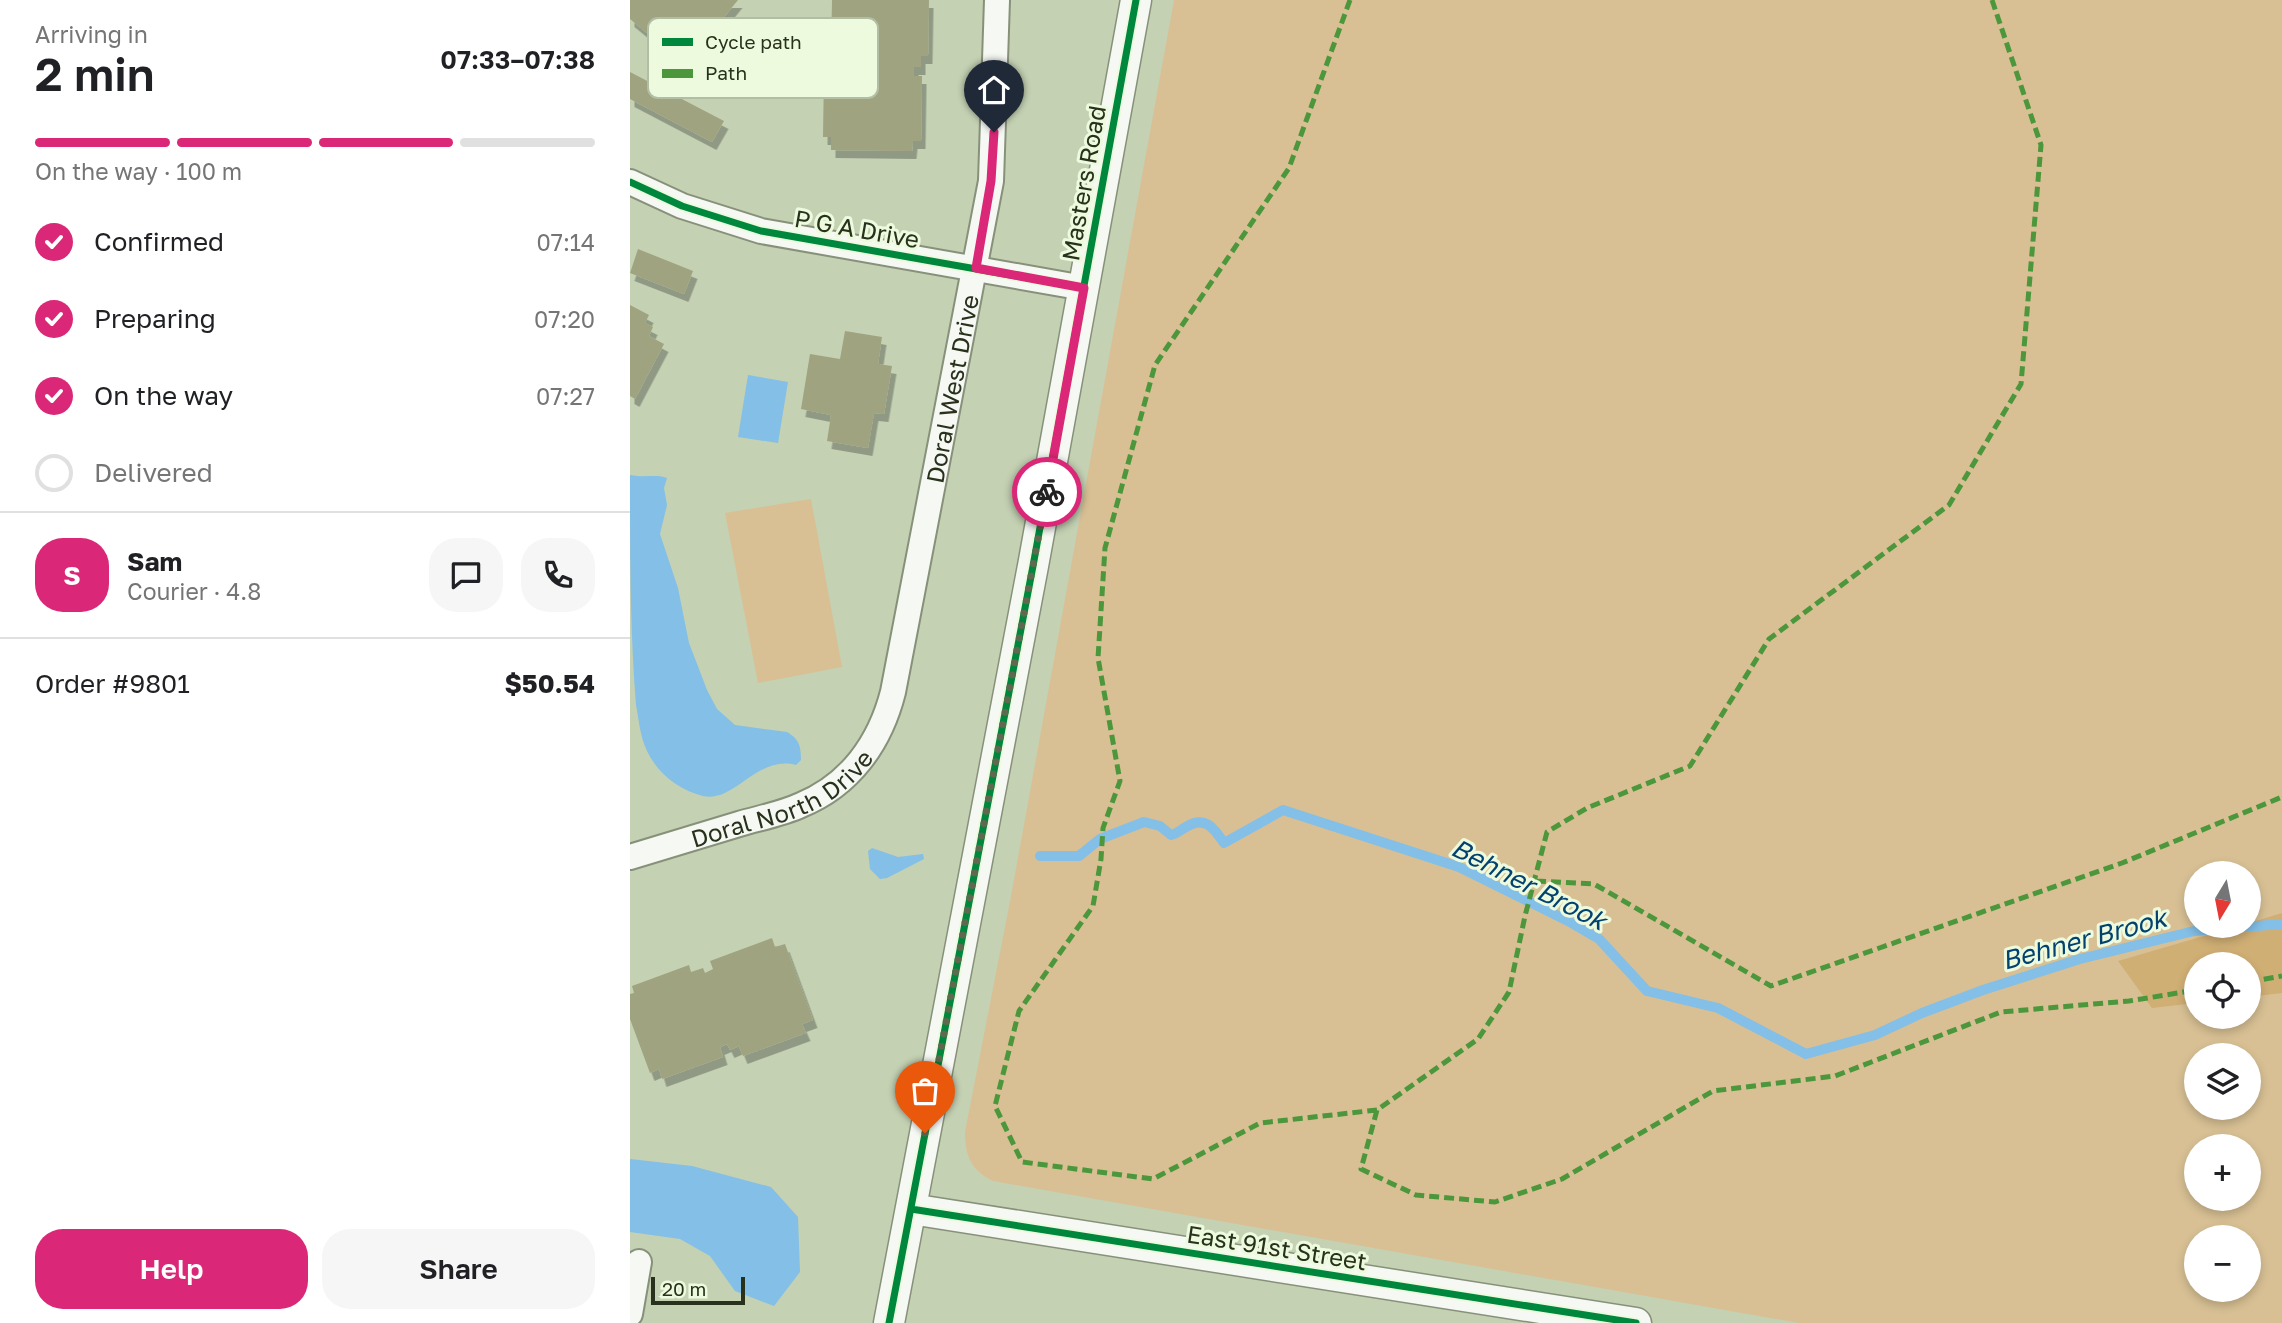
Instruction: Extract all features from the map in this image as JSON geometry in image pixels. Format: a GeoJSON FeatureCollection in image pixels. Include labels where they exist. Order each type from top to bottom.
{"type":"FeatureCollection","features":[{"type":"Feature","properties":{"kind":"street","name":"Doral West Drive"},"geometry":{"type":"LineString","coordinates":[[893,692],[991,181],[998,0]]}},
{"type":"Feature","properties":{"kind":"street","name":"Masters Road"},"geometry":{"type":"LineString","coordinates":[[889,1323],[989,803],[1136,0]]}},
{"type":"Feature","properties":{"kind":"street","name":"P G A Drive"},"geometry":{"type":"LineString","coordinates":[[630,182],[682,206],[761,231],[1084,288]]}},
{"type":"Feature","properties":{"kind":"street","name":"Doral North Drive"},"geometry":{"type":"LineString","coordinates":[[630,857],[800,806],[827,792],[850,773],[869,750],[884,722],[893,692]]}},
{"type":"Feature","properties":{"kind":"street","name":"East 91st Street"},"geometry":{"type":"LineString","coordinates":[[911,1209],[1636,1323]]}},
{"type":"Feature","properties":{"kind":"street"},"geometry":{"type":"LineString","coordinates":[[630,1314],[639,1262]]}},
{"type":"Feature","properties":{"kind":"shaded area"},"geometry":{"type":"Polygon","coordinates":[[[1174,0],[2282,0],[2282,1323],[1799,1323],[993,1181],[974,1167],[966,1148],[965,1132],[1011,896],[1174,0]]]}},
{"type":"Feature","properties":{"kind":"shaded area"},"geometry":{"type":"Polygon","coordinates":[[[811,499],[842,667],[758,683],[725,513],[811,499]]]}},
{"type":"Feature","properties":{"kind":"shaded area"},"geometry":{"type":"Polygon","coordinates":[[[2282,913],[2282,993],[2261,996],[2261,952],[2184,952],[2184,1004],[2152,1008],[2118,961],[2197,938],[2261,938],[2261,919],[2282,913]]]}},
{"type":"Feature","properties":{"kind":"water"},"geometry":{"type":"Polygon","coordinates":[[[748,375],[788,382],[778,443],[738,437],[748,375]]]}},
{"type":"Feature","properties":{"kind":"water"},"geometry":{"type":"Polygon","coordinates":[[[630,475],[667,478],[664,488],[667,505],[660,534],[678,588],[689,643],[717,709],[735,725],[787,732],[798,743],[801,760],[796,765],[769,767],[725,793],[703,796],[670,780],[657,767],[647,751],[636,705],[631,619],[630,475]]]}},
{"type":"Feature","properties":{"kind":"water"},"geometry":{"type":"Polygon","coordinates":[[[872,848],[898,857],[923,854],[924,859],[880,879],[870,869],[868,851],[872,848]]]}},
{"type":"Feature","properties":{"kind":"water"},"geometry":{"type":"Polygon","coordinates":[[[630,1159],[692,1166],[771,1187],[798,1217],[800,1272],[774,1306],[735,1291],[710,1256],[680,1239],[630,1232],[630,1159]]]}},
{"type":"Feature","properties":{"kind":"building"},"geometry":{"type":"Polygon","coordinates":[[[630,0],[738,0],[723,18],[648,18],[648,34],[630,19],[630,0]]]}},
{"type":"Feature","properties":{"kind":"building"},"geometry":{"type":"Polygon","coordinates":[[[832,0],[929,0],[928,56],[921,56],[921,67],[914,67],[914,76],[922,76],[921,141],[913,141],[912,151],[831,150],[831,137],[823,137],[824,98],[878,98],[878,18],[832,18],[832,0]]]}},
{"type":"Feature","properties":{"kind":"building"},"geometry":{"type":"Polygon","coordinates":[[[630,72],[648,81],[648,98],[680,98],[724,121],[712,142],[630,99],[630,72]]]}},
{"type":"Feature","properties":{"kind":"building"},"geometry":{"type":"Polygon","coordinates":[[[638,249],[693,271],[684,294],[630,273],[638,249]]]}},
{"type":"Feature","properties":{"kind":"building"},"geometry":{"type":"Polygon","coordinates":[[[630,305],[649,315],[645,323],[653,327],[649,336],[664,344],[635,399],[630,396],[630,305]]]}},
{"type":"Feature","properties":{"kind":"building"},"geometry":{"type":"Polygon","coordinates":[[[845,331],[882,337],[878,364],[892,366],[884,414],[874,413],[868,448],[827,441],[831,415],[801,409],[810,354],[840,359],[845,331]]]}},
{"type":"Feature","properties":{"kind":"building"},"geometry":{"type":"Polygon","coordinates":[[[772,938],[775,947],[785,944],[813,1020],[802,1024],[806,1033],[743,1056],[739,1046],[730,1050],[727,1044],[720,1047],[723,1057],[662,1079],[659,1069],[650,1073],[630,1019],[630,994],[634,993],[632,986],[689,965],[691,972],[703,968],[705,973],[713,969],[710,961],[772,938]]]}},
{"type":"Feature","properties":{"kind":"waterway","name":"Behner Brook"},"geometry":{"type":"LineString","coordinates":[[1040,856],[1079,856],[1100,839],[1144,822],[1160,826],[1171,835],[1193,824],[1204,823],[1213,828],[1224,843],[1283,810],[1459,867],[1599,939],[1647,991],[1718,1008],[1806,1054],[1875,1035],[1922,1013],[1983,990],[2080,959],[2194,931],[2282,924]]}},
{"type":"Feature","properties":{"kind":"marked path"},"geometry":{"type":"LineString","coordinates":[[1350,0],[1289,168],[1155,365],[1105,548],[1098,658],[1120,781],[1103,828],[1093,906],[1019,1011],[995,1106],[1022,1162],[1153,1179],[1260,1123],[1377,1110]]}},
{"type":"Feature","properties":{"kind":"marked path"},"geometry":{"type":"LineString","coordinates":[[1992,0],[2041,145],[2021,384],[1949,505],[1769,639],[1690,766],[1587,808],[1547,832],[1509,992],[1478,1039],[1377,1110],[1361,1169],[1416,1195],[1495,1202],[1562,1179],[1713,1091],[1835,1076],[2001,1012],[2129,1001],[2184,992]]}},
{"type":"Feature","properties":{"kind":"marked path"},"geometry":{"type":"LineString","coordinates":[[1536,881],[1594,884],[1771,986],[2122,863],[2282,797]]}},
{"type":"Feature","properties":{"kind":"marked path"},"geometry":{"type":"LineString","coordinates":[[2261,980],[2282,976]]}},
{"type":"Feature","properties":{"kind":"cycle path"},"geometry":{"type":"LineString","coordinates":[[889,1323],[1033,566],[1136,0]]}},
{"type":"Feature","properties":{"kind":"cycle path"},"geometry":{"type":"LineString","coordinates":[[630,182],[682,206],[761,231],[1084,288]]}},
{"type":"Feature","properties":{"kind":"cycle path"},"geometry":{"type":"LineString","coordinates":[[911,1209],[1636,1323]]}},
{"type":"Feature","properties":{"kind":"way so far"},"geometry":{"type":"LineString","coordinates":[[925,1133],[1047,492]]}},
{"type":"Feature","properties":{"kind":"route"},"geometry":{"type":"LineString","coordinates":[[994,132],[991,181],[976,268],[1084,288],[1047,492]]}}]}
